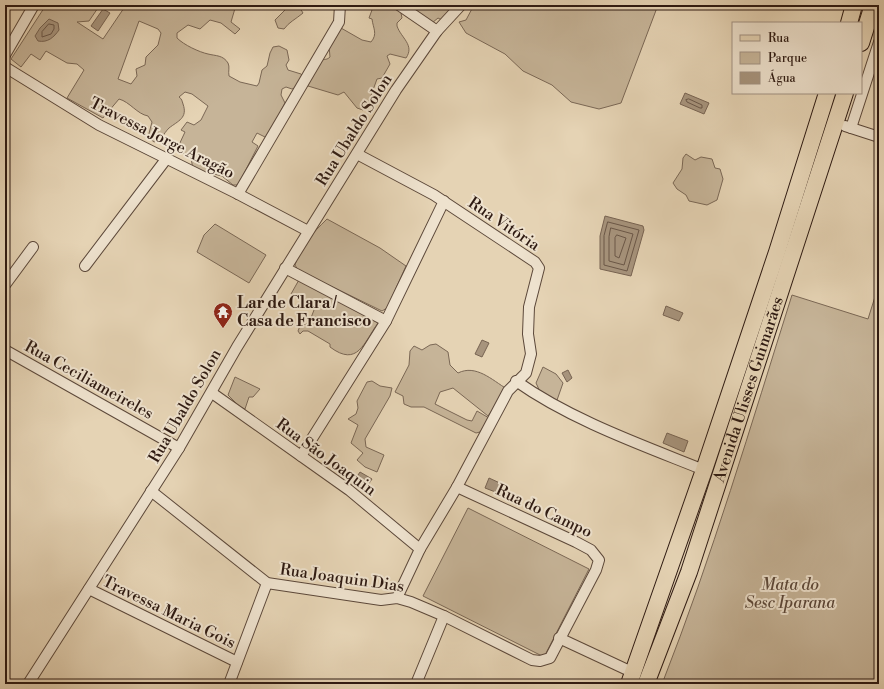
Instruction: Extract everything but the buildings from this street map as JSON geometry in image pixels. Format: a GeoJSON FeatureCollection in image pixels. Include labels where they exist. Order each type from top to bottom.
{"type":"FeatureCollection","features":[{"type":"Feature","properties":{"kind":"main road"},"geometry":{"type":"LineString","coordinates":[[849,22],[854,5]]}},
{"type":"Feature","properties":{"kind":"main road"},"geometry":{"type":"LineString","coordinates":[[862,36],[873,5]]}},
{"type":"Feature","properties":{"kind":"main road","name":"Avenida Ulisses Guimarães"},"geometry":{"type":"LineString","coordinates":[[632,678],[777,252],[827,94]]}},
{"type":"Feature","properties":{"kind":"main road","name":"Avenida Ulisses Guimarães"},"geometry":{"type":"LineString","coordinates":[[646,684],[689,572],[845,94]]}},
{"type":"Feature","properties":{"kind":"street"},"geometry":{"type":"LineString","coordinates":[[5,55],[34,5]]}},
{"type":"Feature","properties":{"kind":"street"},"geometry":{"type":"LineString","coordinates":[[238,194],[339,22],[340,5]]}},
{"type":"Feature","properties":{"kind":"street"},"geometry":{"type":"LineString","coordinates":[[399,5],[437,31]]}},
{"type":"Feature","properties":{"kind":"street","name":"Rua Ubaldo Solon"},"geometry":{"type":"LineString","coordinates":[[28,684],[179,448],[212,393],[237,347],[396,90],[437,31],[461,5]]}},
{"type":"Feature","properties":{"kind":"street"},"geometry":{"type":"LineString","coordinates":[[851,128],[879,42]]}},
{"type":"Feature","properties":{"kind":"street","name":"Travessa Jorge Aragão"},"geometry":{"type":"LineString","coordinates":[[5,67],[99,125],[168,158],[308,232]]}},
{"type":"Feature","properties":{"kind":"street"},"geometry":{"type":"LineString","coordinates":[[835,123],[879,137]]}},
{"type":"Feature","properties":{"kind":"street","name":"Rua Vitória"},"geometry":{"type":"LineString","coordinates":[[357,154],[444,201],[538,265],[539,270],[528,307],[528,334],[531,354],[526,373],[516,382]]}},
{"type":"Feature","properties":{"kind":"street"},"geometry":{"type":"LineString","coordinates":[[85,266],[168,158]]}},
{"type":"Feature","properties":{"kind":"street"},"geometry":{"type":"LineString","coordinates":[[301,456],[386,321],[444,201]]}},
{"type":"Feature","properties":{"kind":"street"},"geometry":{"type":"LineString","coordinates":[[5,286],[33,247]]}},
{"type":"Feature","properties":{"kind":"street"},"geometry":{"type":"LineString","coordinates":[[285,268],[386,321]]}},
{"type":"Feature","properties":{"kind":"street","name":"Rua Ceciliameireles"},"geometry":{"type":"LineString","coordinates":[[5,350],[179,448]]}},
{"type":"Feature","properties":{"kind":"street"},"geometry":{"type":"LineString","coordinates":[[397,598],[420,549],[457,487],[508,391],[516,382],[534,394],[612,432],[704,470]]}},
{"type":"Feature","properties":{"kind":"street","name":"Rua São Joaquin"},"geometry":{"type":"LineString","coordinates":[[212,393],[349,490],[420,549]]}},
{"type":"Feature","properties":{"kind":"street","name":"Rua do Campo"},"geometry":{"type":"LineString","coordinates":[[457,487],[576,542],[596,554],[599,560],[596,570],[559,638]]}},
{"type":"Feature","properties":{"kind":"street","name":"Rua Joaquin Dias"},"geometry":{"type":"LineString","coordinates":[[151,491],[267,583],[382,600],[397,598],[444,616],[532,660],[540,661],[550,658],[559,638]]}},
{"type":"Feature","properties":{"kind":"street"},"geometry":{"type":"LineString","coordinates":[[229,684],[267,583]]}},
{"type":"Feature","properties":{"kind":"street","name":"Travessa Maria Gois"},"geometry":{"type":"LineString","coordinates":[[89,589],[237,662]]}},
{"type":"Feature","properties":{"kind":"street"},"geometry":{"type":"LineString","coordinates":[[416,684],[444,616]]}},
{"type":"Feature","properties":{"kind":"street"},"geometry":{"type":"LineString","coordinates":[[559,638],[632,678]]}},
{"type":"Feature","properties":{"kind":"green space"},"geometry":{"type":"Polygon","coordinates":[[[46,5],[100,5],[89,21],[77,22],[103,39],[126,5],[236,5],[231,22],[240,29],[235,34],[221,23],[210,20],[200,29],[188,25],[177,33],[177,38],[196,50],[224,58],[229,65],[229,76],[240,82],[257,86],[262,70],[267,66],[273,47],[279,46],[287,50],[289,60],[286,65],[288,70],[303,76],[297,87],[292,89],[286,87],[282,89],[281,95],[285,103],[267,138],[257,133],[252,142],[258,146],[238,185],[233,185],[222,176],[193,169],[191,158],[179,151],[178,147],[185,132],[181,130],[187,122],[194,125],[201,120],[208,106],[192,94],[185,92],[179,97],[182,100],[184,109],[183,116],[169,128],[161,138],[154,142],[148,137],[152,122],[148,116],[140,113],[127,103],[119,99],[103,118],[67,98],[84,70],[77,64],[67,63],[46,51],[40,60],[31,54],[21,67],[11,59],[46,5]],[[139,21],[118,79],[131,84],[137,76],[136,69],[145,65],[146,57],[158,45],[161,33],[158,29],[139,21]]]}},
{"type":"Feature","properties":{"kind":"green space"},"geometry":{"type":"Polygon","coordinates":[[[290,5],[298,5],[303,13],[290,22],[284,29],[278,28],[275,20],[290,5]]]}},
{"type":"Feature","properties":{"kind":"green space"},"geometry":{"type":"Polygon","coordinates":[[[352,5],[395,5],[400,8],[402,18],[397,23],[397,26],[409,49],[406,58],[390,54],[387,56],[390,64],[382,78],[377,79],[369,101],[363,110],[357,108],[344,92],[338,95],[308,86],[315,65],[321,60],[330,57],[329,46],[341,28],[362,40],[371,42],[373,39],[375,34],[374,28],[372,19],[369,18],[372,10],[363,6],[352,5]]]}},
{"type":"Feature","properties":{"kind":"green space"},"geometry":{"type":"Polygon","coordinates":[[[403,5],[459,5],[444,21],[438,18],[432,23],[403,5]]]}},
{"type":"Feature","properties":{"kind":"green space"},"geometry":{"type":"Polygon","coordinates":[[[474,5],[658,5],[621,103],[599,109],[571,102],[552,85],[523,71],[505,54],[466,33],[459,22],[466,20],[474,5]]]}},
{"type":"Feature","properties":{"kind":"green space"},"geometry":{"type":"Polygon","coordinates":[[[686,154],[695,160],[701,157],[712,159],[715,168],[720,169],[723,179],[717,200],[707,205],[689,201],[686,195],[677,189],[673,183],[682,169],[683,158],[686,154]]]}},
{"type":"Feature","properties":{"kind":"green space"},"geometry":{"type":"Polygon","coordinates":[[[327,219],[380,248],[406,266],[387,308],[382,311],[298,270],[295,265],[300,251],[327,219]]]}},
{"type":"Feature","properties":{"kind":"green space"},"geometry":{"type":"Polygon","coordinates":[[[215,224],[266,255],[249,283],[197,252],[204,235],[215,224]]]}},
{"type":"Feature","properties":{"kind":"green space"},"geometry":{"type":"Polygon","coordinates":[[[300,278],[378,323],[364,344],[354,354],[347,355],[340,353],[330,347],[330,344],[308,331],[303,331],[300,334],[298,331],[300,326],[309,323],[314,310],[312,306],[291,294],[300,278]]]}},
{"type":"Feature","properties":{"kind":"green space","name":"Mata do Sesc Iparana"},"geometry":{"type":"Polygon","coordinates":[[[879,284],[879,684],[662,684],[698,588],[792,295],[868,319],[879,284]]]}},
{"type":"Feature","properties":{"kind":"green space"},"geometry":{"type":"Polygon","coordinates":[[[436,344],[448,352],[450,365],[458,373],[471,370],[484,374],[507,389],[488,416],[453,388],[440,392],[435,404],[467,420],[472,421],[477,411],[489,418],[480,432],[476,433],[424,407],[411,407],[404,404],[403,396],[395,392],[409,365],[410,351],[414,346],[422,350],[430,345],[436,344]]]}},
{"type":"Feature","properties":{"kind":"green space"},"geometry":{"type":"Polygon","coordinates":[[[543,367],[556,374],[563,383],[556,403],[543,398],[536,383],[543,367]]]}},
{"type":"Feature","properties":{"kind":"green space"},"geometry":{"type":"Polygon","coordinates":[[[235,377],[260,389],[253,397],[249,397],[245,409],[240,407],[228,395],[235,377]]]}},
{"type":"Feature","properties":{"kind":"green space"},"geometry":{"type":"Polygon","coordinates":[[[372,381],[380,386],[392,388],[390,396],[365,439],[366,447],[384,455],[377,472],[365,467],[357,460],[363,453],[351,443],[358,425],[348,419],[356,414],[358,408],[357,401],[367,382],[372,381]]]}},
{"type":"Feature","properties":{"kind":"green space"},"geometry":{"type":"Polygon","coordinates":[[[468,508],[589,569],[544,657],[423,596],[468,508]]]}},
{"type":"Feature","properties":{"kind":"water"},"geometry":{"type":"Polygon","coordinates":[[[103,9],[110,13],[98,31],[91,26],[103,9]]]}},
{"type":"Feature","properties":{"kind":"water"},"geometry":{"type":"Polygon","coordinates":[[[49,19],[58,23],[59,30],[50,39],[38,41],[35,36],[40,28],[49,19]]]}},
{"type":"Feature","properties":{"kind":"water"},"geometry":{"type":"Polygon","coordinates":[[[685,93],[709,103],[704,114],[680,104],[685,93]]]}},
{"type":"Feature","properties":{"kind":"water"},"geometry":{"type":"Polygon","coordinates":[[[605,216],[643,226],[644,230],[631,276],[600,269],[600,236],[605,216]]]}},
{"type":"Feature","properties":{"kind":"water"},"geometry":{"type":"Polygon","coordinates":[[[666,306],[683,313],[679,321],[663,315],[666,306]]]}},
{"type":"Feature","properties":{"kind":"water"},"geometry":{"type":"Polygon","coordinates":[[[482,340],[489,343],[482,357],[475,354],[482,340]]]}},
{"type":"Feature","properties":{"kind":"water"},"geometry":{"type":"Polygon","coordinates":[[[568,370],[572,378],[567,382],[562,373],[568,370]]]}},
{"type":"Feature","properties":{"kind":"water"},"geometry":{"type":"Polygon","coordinates":[[[667,433],[688,441],[684,452],[663,443],[667,433]]]}},
{"type":"Feature","properties":{"kind":"water"},"geometry":{"type":"Polygon","coordinates":[[[360,472],[372,479],[368,485],[356,478],[360,472]]]}},
{"type":"Feature","properties":{"kind":"water"},"geometry":{"type":"Polygon","coordinates":[[[489,478],[502,484],[498,493],[485,488],[489,478]]]}},
{"type":"Feature","properties":{"kind":"place","name":"Lar de Clara / Casa de Francisco"},"geometry":{"type":"Point","coordinates":[223,329]}}]}
